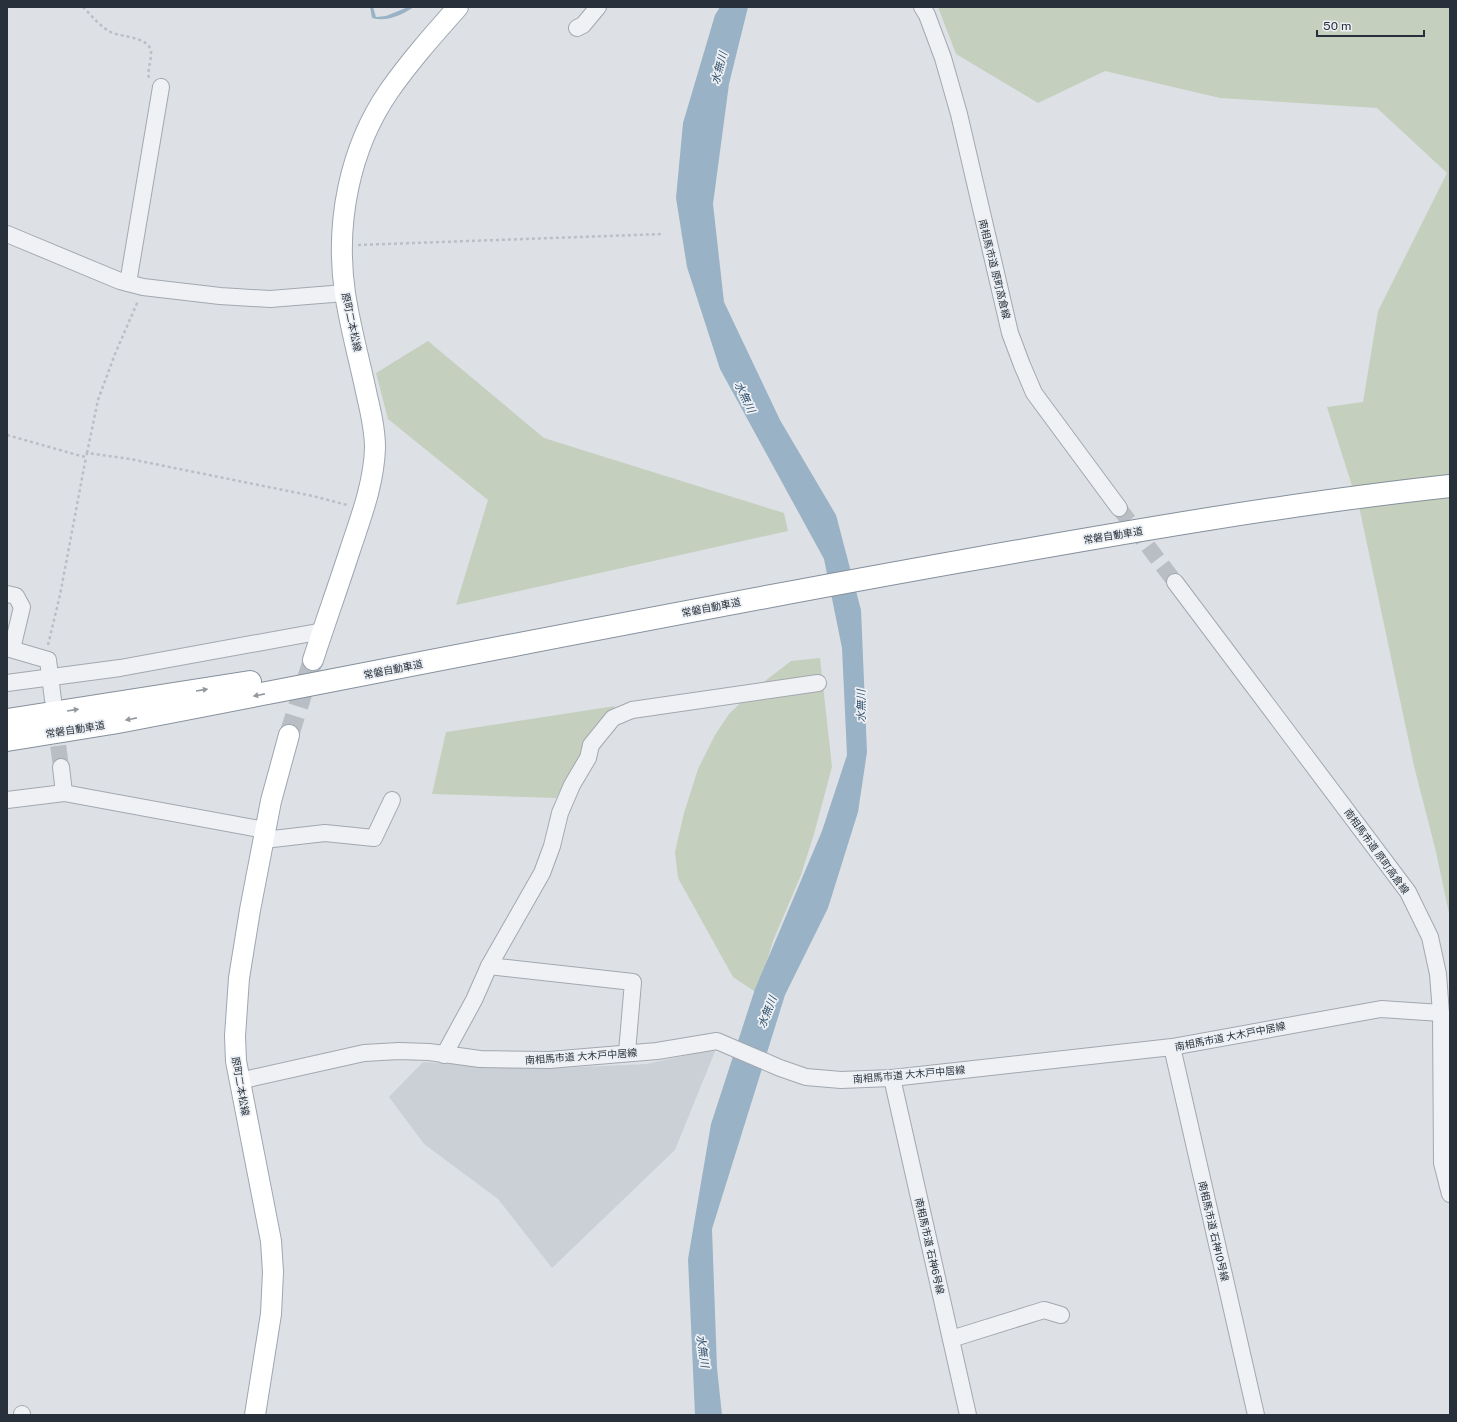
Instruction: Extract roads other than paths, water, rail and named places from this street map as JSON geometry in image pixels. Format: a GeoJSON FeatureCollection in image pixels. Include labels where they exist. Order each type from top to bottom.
{"type":"FeatureCollection","features":[{"type":"Feature","properties":{"kind":"highway","name":"常磐自動車道"},"geometry":{"type":"LineString","coordinates":[[7,720],[778,594],[1100,537],[1392,492],[1450,486]]}},
{"type":"Feature","properties":{"kind":"highway","name":"常磐自動車道"},"geometry":{"type":"LineString","coordinates":[[7,740],[112,723],[778,594]]}},
{"type":"Feature","properties":{"kind":"main road","name":"原町二本松線"},"geometry":{"type":"LineString","coordinates":[[313,660],[363,509],[371,476],[374,455],[373,426],[345,293],[342,246],[344,208],[352,167],[369,126],[393,86],[416,56],[458,7]]}},
{"type":"Feature","properties":{"kind":"main road","name":"原町二本松線"},"geometry":{"type":"LineString","coordinates":[[255,1415],[271,1314],[273,1272],[271,1241],[239,1081],[236,1061],[235,1036],[239,978],[271,801],[289,735]]}},
{"type":"Feature","properties":{"kind":"street"},"geometry":{"type":"LineString","coordinates":[[577,28],[583,26],[598,7]]}},
{"type":"Feature","properties":{"kind":"street","name":"南相馬市道 原町高倉線"},"geometry":{"type":"LineString","coordinates":[[922,7],[927,15],[943,58],[959,114],[1010,333],[1022,365],[1034,393],[1119,508]]}},
{"type":"Feature","properties":{"kind":"street"},"geometry":{"type":"LineString","coordinates":[[136,285],[161,87]]}},
{"type":"Feature","properties":{"kind":"street"},"geometry":{"type":"LineString","coordinates":[[7,234],[136,285],[220,296],[270,299],[345,293]]}},
{"type":"Feature","properties":{"kind":"street","name":"南相馬市道 原町高倉線"},"geometry":{"type":"LineString","coordinates":[[1174,582],[1408,892],[1430,937],[1438,974],[1441,1013],[1442,1162],[1450,1194]]}},
{"type":"Feature","properties":{"kind":"street"},"geometry":{"type":"LineString","coordinates":[[7,594],[16,596],[20,600],[22,607],[10,649],[48,660],[53,700]]}},
{"type":"Feature","properties":{"kind":"street"},"geometry":{"type":"LineString","coordinates":[[7,683],[120,668],[323,631]]}},
{"type":"Feature","properties":{"kind":"street"},"geometry":{"type":"LineString","coordinates":[[444,1055],[474,1000],[489,966],[542,874],[552,846],[560,813],[572,785],[588,758],[591,745],[613,718],[632,710],[818,683]]}},
{"type":"Feature","properties":{"kind":"street"},"geometry":{"type":"LineString","coordinates":[[61,767],[64,793]]}},
{"type":"Feature","properties":{"kind":"street"},"geometry":{"type":"LineString","coordinates":[[7,800],[64,793],[265,835],[325,833],[374,838],[392,800]]}},
{"type":"Feature","properties":{"kind":"street"},"geometry":{"type":"LineString","coordinates":[[489,966],[633,982],[627,1052]]}},
{"type":"Feature","properties":{"kind":"street","name":"南相馬市道 大木戸中居線"},"geometry":{"type":"LineString","coordinates":[[239,1081],[364,1053],[399,1051],[480,1059],[515,1061],[549,1060],[657,1050],[718,1041],[780,1068],[806,1077],[841,1080],[892,1078],[1172,1047],[1381,1009],[1441,1013]]}},
{"type":"Feature","properties":{"kind":"street","name":"南相馬市道 石神10号線"},"geometry":{"type":"LineString","coordinates":[[1172,1047],[1256,1415]]}},
{"type":"Feature","properties":{"kind":"street","name":"南相馬市道 石神6号線"},"geometry":{"type":"LineString","coordinates":[[892,1078],[968,1415]]}},
{"type":"Feature","properties":{"kind":"street"},"geometry":{"type":"LineString","coordinates":[[951,1339],[1044,1310],[1061,1315]]}},
{"type":"Feature","properties":{"kind":"water"},"geometry":{"type":"Polygon","coordinates":[[[370,7],[373,7],[376,17],[386,16],[408,7],[414,7],[399,15],[378,19],[372,18],[370,7]]]}},
{"type":"Feature","properties":{"kind":"water","name":"水無川"},"geometry":{"type":"Polygon","coordinates":[[[720,7],[748,7],[729,84],[713,204],[724,302],[780,420],[836,515],[861,610],[867,752],[858,812],[828,908],[785,995],[712,1229],[717,1368],[722,1415],[695,1415],[688,1259],[711,1124],[755,989],[822,831],[847,755],[842,648],[824,559],[720,369],[687,267],[676,198],[683,123],[715,15],[720,7]]]}},
{"type":"Feature","properties":{"kind":"tunnel"},"geometry":{"type":"LineString","coordinates":[[1119,508],[1175,582]]}},
{"type":"Feature","properties":{"kind":"tunnel"},"geometry":{"type":"LineString","coordinates":[[289,735],[313,660]]}},
{"type":"Feature","properties":{"kind":"tunnel"},"geometry":{"type":"LineString","coordinates":[[55,722],[61,767]]}}]}
